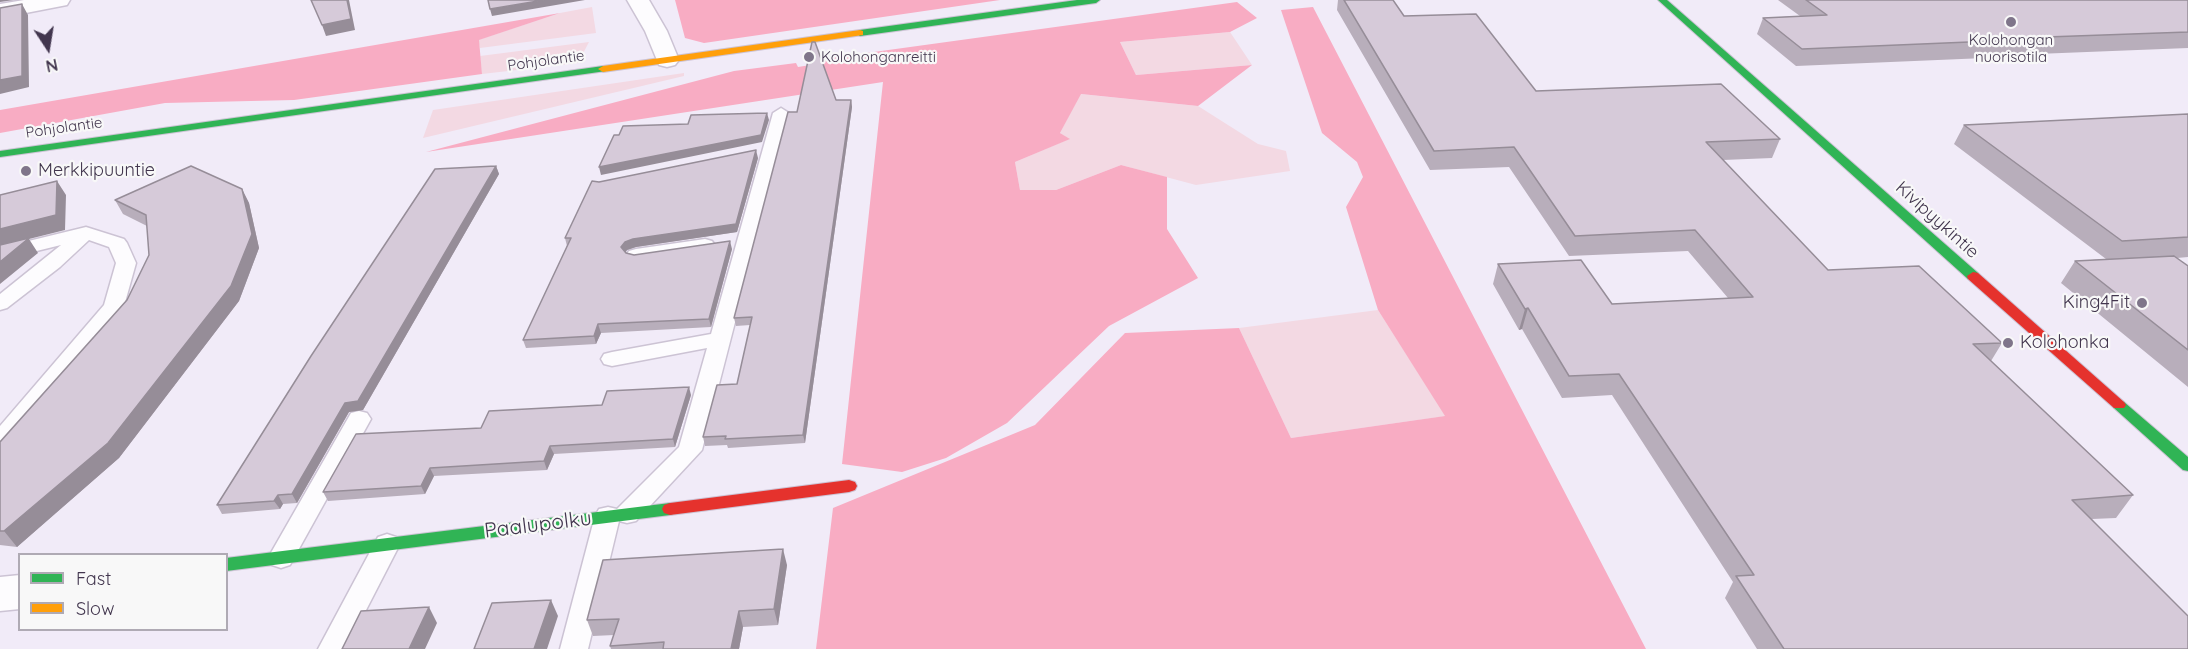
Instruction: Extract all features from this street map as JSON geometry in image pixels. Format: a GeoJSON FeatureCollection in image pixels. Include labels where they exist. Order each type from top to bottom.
{"type":"FeatureCollection","features":[{"type":"Feature","properties":{"kind":"street"},"geometry":{"type":"LineString","coordinates":[[0,11],[59,0]]}},
{"type":"Feature","properties":{"kind":"street"},"geometry":{"type":"LineString","coordinates":[[638,0],[656,32],[667,60]]}},
{"type":"Feature","properties":{"kind":"street","name":"Pohjolantie"},"geometry":{"type":"LineString","coordinates":[[0,154],[1096,0]]}},
{"type":"Feature","properties":{"kind":"street","name":"Kivipyykintie"},"geometry":{"type":"LineString","coordinates":[[1662,0],[2188,466]]}},
{"type":"Feature","properties":{"kind":"street","name":"Paalupolku"},"geometry":{"type":"LineString","coordinates":[[228,565],[849,486]]}},
{"type":"Feature","properties":{"kind":"street"},"geometry":{"type":"LineString","coordinates":[[0,594],[18,592]]}},
{"type":"Feature","properties":{"kind":"lane"},"geometry":{"type":"LineString","coordinates":[[574,649],[618,515],[690,450],[781,113]]}},
{"type":"Feature","properties":{"kind":"lane"},"geometry":{"type":"LineString","coordinates":[[749,153],[771,148]]}},
{"type":"Feature","properties":{"kind":"lane"},"geometry":{"type":"LineString","coordinates":[[0,304],[53,263],[86,232]]}},
{"type":"Feature","properties":{"kind":"lane"},"geometry":{"type":"LineString","coordinates":[[0,254],[86,232],[117,243],[126,263],[114,306],[0,442]]}},
{"type":"Feature","properties":{"kind":"lane"},"geometry":{"type":"LineString","coordinates":[[636,255],[747,239]]}},
{"type":"Feature","properties":{"kind":"lane"},"geometry":{"type":"LineString","coordinates":[[612,359],[720,339]]}},
{"type":"Feature","properties":{"kind":"lane"},"geometry":{"type":"LineString","coordinates":[[281,558],[359,418]]}},
{"type":"Feature","properties":{"kind":"lane"},"geometry":{"type":"LineString","coordinates":[[332,649],[387,544]]}},
{"type":"Feature","properties":{"kind":"shaded area"},"geometry":{"type":"Polygon","coordinates":[[[675,0],[1000,0],[704,43],[685,38],[675,0]]]}},
{"type":"Feature","properties":{"kind":"shaded area"},"geometry":{"type":"Polygon","coordinates":[[[1237,2],[1257,18],[1230,32],[1120,42],[1136,75],[1252,65],[1198,106],[1081,94],[1060,133],[1070,139],[1015,162],[1020,190],[1056,190],[1121,165],[1167,177],[1167,229],[1198,278],[1109,326],[1007,423],[946,458],[902,472],[842,464],[883,82],[426,152],[734,71],[796,63],[798,67],[823,63],[823,59],[1237,2]]]}},
{"type":"Feature","properties":{"kind":"shaded area"},"geometry":{"type":"Polygon","coordinates":[[[592,7],[596,33],[480,48],[478,40],[560,13],[592,7]]]}},
{"type":"Feature","properties":{"kind":"shaded area"},"geometry":{"type":"Polygon","coordinates":[[[1313,7],[1646,649],[816,649],[833,508],[1035,425],[1125,333],[1239,328],[1291,438],[1445,416],[1378,310],[1346,207],[1363,177],[1357,162],[1322,133],[1281,10],[1313,7]]]}},
{"type":"Feature","properties":{"kind":"shaded area"},"geometry":{"type":"Polygon","coordinates":[[[560,13],[479,40],[482,74],[294,100],[165,103],[0,133],[0,110],[560,13]]]}},
{"type":"Feature","properties":{"kind":"shaded area"},"geometry":{"type":"Polygon","coordinates":[[[1230,32],[1252,65],[1136,75],[1120,42],[1230,32]]]}},
{"type":"Feature","properties":{"kind":"shaded area"},"geometry":{"type":"Polygon","coordinates":[[[589,42],[578,63],[482,74],[480,56],[589,42]]]}},
{"type":"Feature","properties":{"kind":"shaded area"},"geometry":{"type":"Polygon","coordinates":[[[684,73],[684,76],[423,138],[433,110],[684,73]]]}},
{"type":"Feature","properties":{"kind":"shaded area"},"geometry":{"type":"Polygon","coordinates":[[[1080,94],[1198,106],[1258,144],[1286,151],[1290,171],[1196,185],[1121,165],[1056,190],[1020,190],[1015,162],[1069,139],[1060,133],[1080,94]]]}},
{"type":"Feature","properties":{"kind":"shaded area"},"geometry":{"type":"Polygon","coordinates":[[[1378,310],[1446,416],[1291,438],[1239,328],[1378,310]]]}},
{"type":"Feature","properties":{"kind":"building"},"geometry":{"type":"Polygon","coordinates":[[[311,0],[347,0],[351,19],[322,25],[311,0]]]}},
{"type":"Feature","properties":{"kind":"building"},"geometry":{"type":"Polygon","coordinates":[[[488,0],[544,0],[490,9],[488,0]]]}},
{"type":"Feature","properties":{"kind":"building"},"geometry":{"type":"Polygon","coordinates":[[[1344,0],[1393,0],[1404,16],[1476,14],[1536,91],[1721,84],[1780,139],[1706,142],[1828,270],[1919,266],[2002,343],[1973,344],[2133,495],[2072,500],[2188,616],[2188,649],[1784,649],[1736,576],[1754,575],[1619,374],[1569,376],[1498,264],[1581,260],[1612,304],[1753,297],[1695,230],[1575,236],[1514,147],[1434,151],[1344,0]]]}},
{"type":"Feature","properties":{"kind":"building"},"geometry":{"type":"Polygon","coordinates":[[[1806,0],[2188,0],[2188,32],[1802,49],[1763,18],[1827,15],[1806,0]]]}},
{"type":"Feature","properties":{"kind":"building"},"geometry":{"type":"Polygon","coordinates":[[[22,4],[22,76],[0,80],[0,8],[22,4]]]}},
{"type":"Feature","properties":{"kind":"building"},"geometry":{"type":"Polygon","coordinates":[[[812,42],[815,42],[836,100],[851,100],[803,435],[725,439],[726,436],[703,437],[717,385],[737,384],[752,317],[734,318],[788,112],[797,112],[812,42]]]}},
{"type":"Feature","properties":{"kind":"building"},"geometry":{"type":"Polygon","coordinates":[[[767,113],[761,135],[599,167],[614,135],[619,135],[623,126],[688,124],[691,115],[767,113]]]}},
{"type":"Feature","properties":{"kind":"building"},"geometry":{"type":"Polygon","coordinates":[[[2188,114],[2188,237],[2122,241],[1964,125],[2188,114]]]}},
{"type":"Feature","properties":{"kind":"building"},"geometry":{"type":"Polygon","coordinates":[[[756,150],[736,224],[633,239],[625,242],[621,247],[626,253],[634,255],[730,241],[709,319],[598,324],[594,336],[523,340],[571,238],[565,238],[592,181],[599,182],[756,150]]]}},
{"type":"Feature","properties":{"kind":"building"},"geometry":{"type":"Polygon","coordinates":[[[191,166],[242,189],[252,234],[231,286],[108,443],[4,531],[0,531],[0,442],[127,300],[149,255],[146,215],[115,200],[191,166]]]}},
{"type":"Feature","properties":{"kind":"building"},"geometry":{"type":"Polygon","coordinates":[[[496,166],[358,401],[345,403],[292,494],[278,495],[274,501],[217,505],[311,356],[435,169],[496,166]]]}},
{"type":"Feature","properties":{"kind":"building"},"geometry":{"type":"Polygon","coordinates":[[[57,181],[56,215],[0,229],[0,195],[57,181]]]}},
{"type":"Feature","properties":{"kind":"building"},"geometry":{"type":"Polygon","coordinates":[[[29,238],[0,262],[0,245],[29,238]]]}},
{"type":"Feature","properties":{"kind":"building"},"geometry":{"type":"Polygon","coordinates":[[[2174,256],[2188,266],[2188,350],[2075,261],[2174,256]]]}},
{"type":"Feature","properties":{"kind":"building"},"geometry":{"type":"Polygon","coordinates":[[[689,387],[673,439],[550,446],[544,461],[430,468],[421,486],[323,492],[356,434],[481,428],[489,411],[602,405],[607,391],[689,387]]]}},
{"type":"Feature","properties":{"kind":"building"},"geometry":{"type":"Polygon","coordinates":[[[783,549],[774,609],[739,611],[731,649],[663,649],[664,642],[610,646],[619,619],[587,620],[603,560],[783,549]]]}},
{"type":"Feature","properties":{"kind":"building"},"geometry":{"type":"Polygon","coordinates":[[[551,600],[534,649],[474,649],[492,603],[551,600]]]}},
{"type":"Feature","properties":{"kind":"building"},"geometry":{"type":"Polygon","coordinates":[[[429,607],[409,649],[342,649],[361,611],[429,607]]]}},
{"type":"Feature","properties":{"kind":"traffic: fast"},"geometry":{"type":"LineString","coordinates":[[860,33],[1096,0]]}},
{"type":"Feature","properties":{"kind":"traffic: fast"},"geometry":{"type":"LineString","coordinates":[[1662,0],[1973,276]]}},
{"type":"Feature","properties":{"kind":"traffic: fast"},"geometry":{"type":"LineString","coordinates":[[0,154],[603,69]]}},
{"type":"Feature","properties":{"kind":"traffic: fast"},"geometry":{"type":"LineString","coordinates":[[2119,405],[2188,466]]}},
{"type":"Feature","properties":{"kind":"traffic: fast"},"geometry":{"type":"LineString","coordinates":[[228,565],[670,509]]}},
{"type":"Feature","properties":{"kind":"traffic: slow"},"geometry":{"type":"LineString","coordinates":[[603,69],[860,33]]}},
{"type":"Feature","properties":{"kind":"traffic: jam"},"geometry":{"type":"LineString","coordinates":[[1973,276],[2119,405]]}},
{"type":"Feature","properties":{"kind":"traffic: jam"},"geometry":{"type":"LineString","coordinates":[[670,509],[849,486]]}},
{"type":"Feature","properties":{"kind":"place","name":"Kolohongan nuorisotila"},"geometry":{"type":"Point","coordinates":[2011,22]}},
{"type":"Feature","properties":{"kind":"place","name":"Kolohonganreitti"},"geometry":{"type":"Point","coordinates":[809,57]}},
{"type":"Feature","properties":{"kind":"place","name":"Merkkipuuntie"},"geometry":{"type":"Point","coordinates":[26,171]}},
{"type":"Feature","properties":{"kind":"place","name":"King4Fit"},"geometry":{"type":"Point","coordinates":[2142,303]}},
{"type":"Feature","properties":{"kind":"place","name":"Kolohonka"},"geometry":{"type":"Point","coordinates":[2008,343]}}]}
